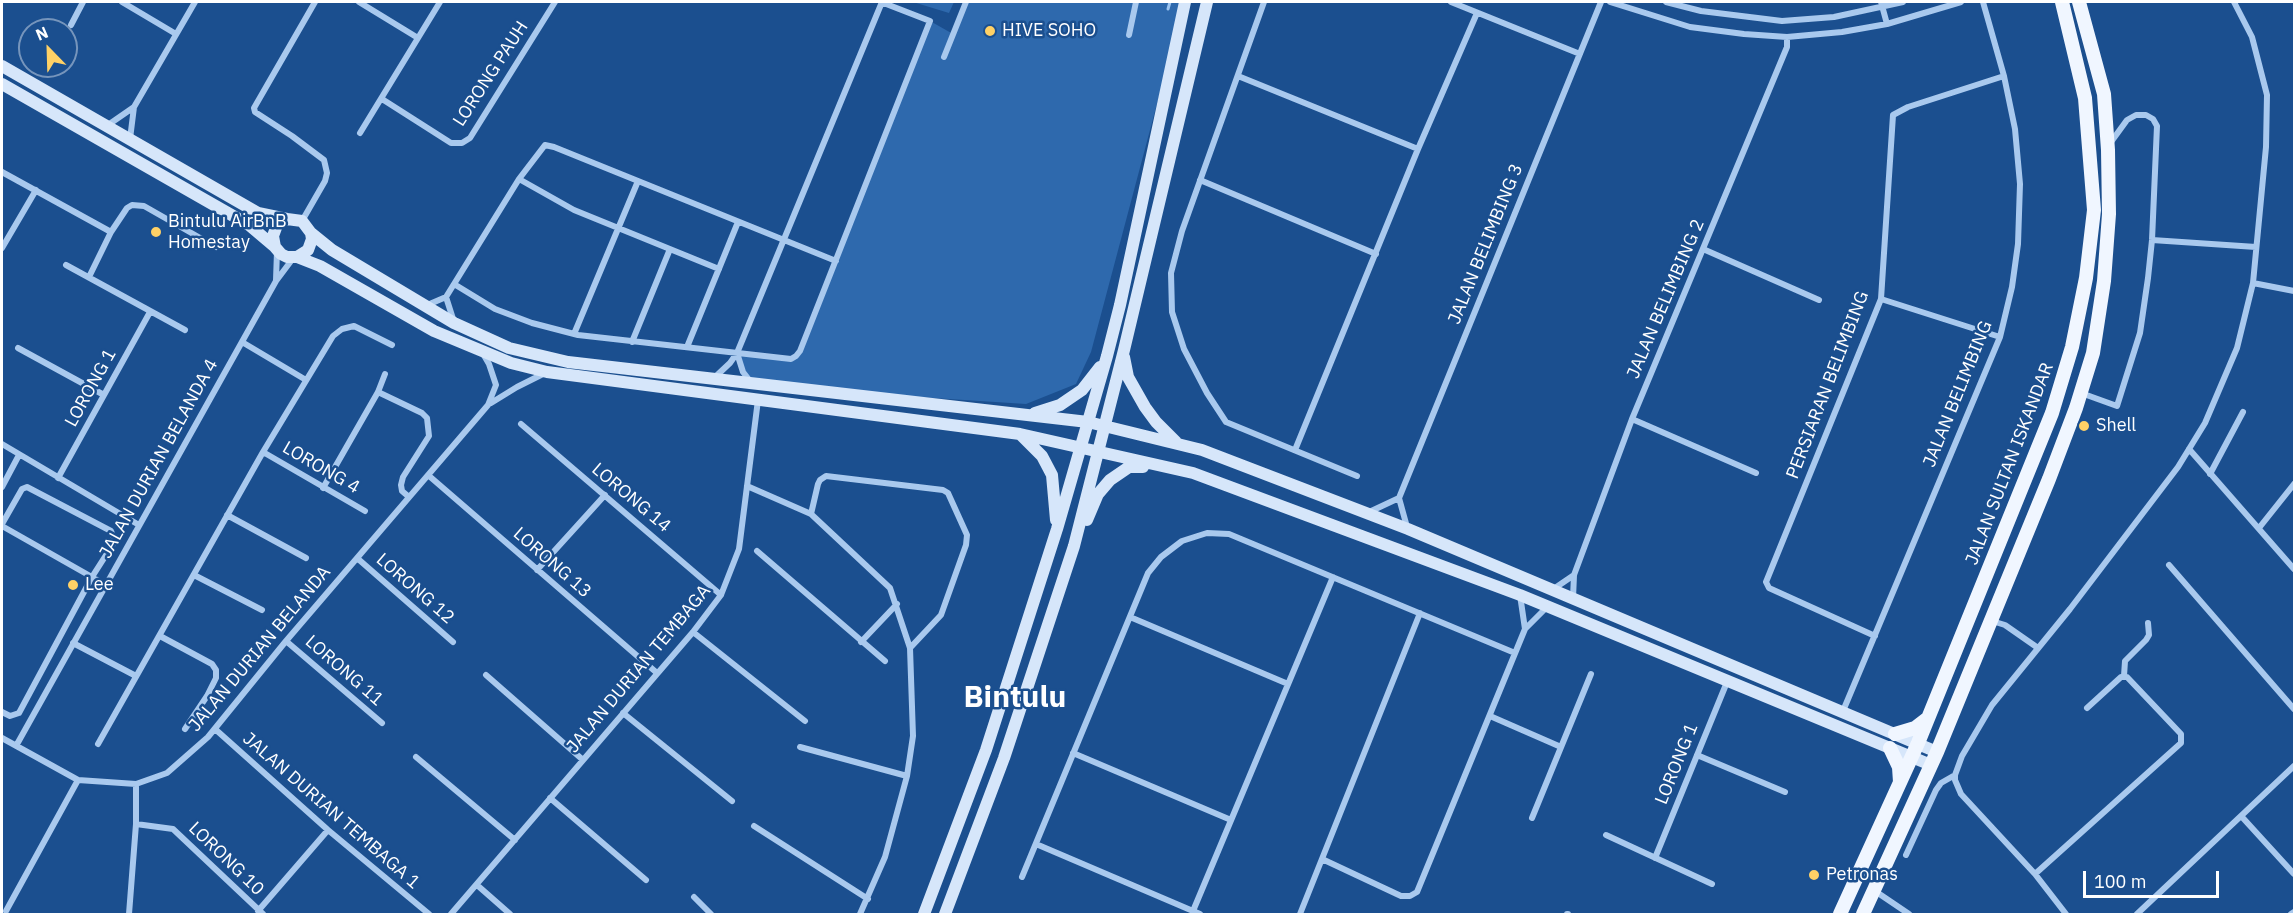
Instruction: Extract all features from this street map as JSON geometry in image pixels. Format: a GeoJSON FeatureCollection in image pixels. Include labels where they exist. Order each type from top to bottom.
{"type":"FeatureCollection","features":[{"type":"Feature","properties":{"kind":"main road","name":"JALAN SULTAN ISKANDAR"},"geometry":{"type":"LineString","coordinates":[[1840,915],[1930,715],[2052,414],[2072,347],[2086,278],[2094,210],[2085,98],[2062,2]]}},
{"type":"Feature","properties":{"kind":"main road"},"geometry":{"type":"LineString","coordinates":[[1863,915],[1937,752],[1991,621],[2049,479],[2093,354],[2104,280],[2109,214],[2108,150],[2104,94],[2079,2]]}},
{"type":"Feature","properties":{"kind":"main road"},"geometry":{"type":"LineString","coordinates":[[1895,734],[1915,728],[1930,715]]}},
{"type":"Feature","properties":{"kind":"main road"},"geometry":{"type":"LineString","coordinates":[[1890,748],[1899,767],[1899,787]]}},
{"type":"Feature","properties":{"kind":"street"},"geometry":{"type":"LineString","coordinates":[[74,18],[83,2]]}},
{"type":"Feature","properties":{"kind":"street"},"geometry":{"type":"LineString","coordinates":[[122,2],[176,34]]}},
{"type":"Feature","properties":{"kind":"street"},"geometry":{"type":"LineString","coordinates":[[130,139],[134,107],[195,2]]}},
{"type":"Feature","properties":{"kind":"street"},"geometry":{"type":"LineString","coordinates":[[302,221],[325,181],[327,173],[324,160],[255,112],[254,104],[315,2]]}},
{"type":"Feature","properties":{"kind":"street"},"geometry":{"type":"LineString","coordinates":[[359,2],[418,38]]}},
{"type":"Feature","properties":{"kind":"street"},"geometry":{"type":"LineString","coordinates":[[360,133],[440,2]]}},
{"type":"Feature","properties":{"kind":"street","name":"LORONG PAUH"},"geometry":{"type":"LineString","coordinates":[[382,99],[451,143],[462,143],[470,138],[555,2]]}},
{"type":"Feature","properties":{"kind":"street"},"geometry":{"type":"LineString","coordinates":[[454,284],[495,309],[532,323],[574,334],[632,342],[687,348],[736,353],[791,359],[800,351],[930,21],[881,2],[736,353],[730,363],[714,379]]}},
{"type":"Feature","properties":{"kind":"street"},"geometry":{"type":"LineString","coordinates":[[944,57],[966,2]]}},
{"type":"Feature","properties":{"kind":"street"},"geometry":{"type":"LineString","coordinates":[[1129,35],[1136,2]]}},
{"type":"Feature","properties":{"kind":"street"},"geometry":{"type":"LineString","coordinates":[[924,915],[986,750],[1057,529],[1107,356],[1185,2]]}},
{"type":"Feature","properties":{"kind":"street"},"geometry":{"type":"LineString","coordinates":[[945,915],[1004,758],[1074,546],[1124,350],[1207,2]]}},
{"type":"Feature","properties":{"kind":"street"},"geometry":{"type":"LineString","coordinates":[[1264,2],[1182,231],[1171,273],[1172,312],[1184,349],[1207,393],[1226,422],[1357,476]]}},
{"type":"Feature","properties":{"kind":"street"},"geometry":{"type":"LineString","coordinates":[[1450,2],[1580,54]]}},
{"type":"Feature","properties":{"kind":"street","name":"JALAN BELIMBING 3"},"geometry":{"type":"LineString","coordinates":[[1399,498],[1602,2]]}},
{"type":"Feature","properties":{"kind":"street"},"geometry":{"type":"LineString","coordinates":[[1610,2],[1690,27],[1787,37],[1842,32],[1887,24],[1961,2]]}},
{"type":"Feature","properties":{"kind":"street"},"geometry":{"type":"LineString","coordinates":[[1666,2],[1701,11],[1782,21],[1834,17],[1903,2]]}},
{"type":"Feature","properties":{"kind":"street","name":"JALAN BELIMBING"},"geometry":{"type":"LineString","coordinates":[[1843,711],[2000,337],[2012,287],[2018,243],[2020,184],[2015,129],[2004,75],[1983,2]]}},
{"type":"Feature","properties":{"kind":"street"},"geometry":{"type":"LineString","coordinates":[[2066,915],[2035,874],[1961,794],[1954,780],[1962,756],[1992,705],[2154,500],[2188,449],[2205,423],[2237,348],[2253,283],[2266,147],[2267,95],[2252,37],[2234,2]]}},
{"type":"Feature","properties":{"kind":"street"},"geometry":{"type":"LineString","coordinates":[[1882,5],[1887,24]]}},
{"type":"Feature","properties":{"kind":"street"},"geometry":{"type":"LineString","coordinates":[[1294,450],[1477,14]]}},
{"type":"Feature","properties":{"kind":"street","name":"JALAN BELIMBING 2"},"geometry":{"type":"LineString","coordinates":[[1573,598],[1574,575],[1632,419],[1787,47],[1787,37]]}},
{"type":"Feature","properties":{"kind":"street"},"geometry":{"type":"LineString","coordinates":[[2,66],[258,213],[302,221],[311,233],[332,250],[454,323],[509,348],[568,362],[1088,422],[1202,450],[1408,529],[1937,752]]}},
{"type":"Feature","properties":{"kind":"street","name":"PERSIARAN BELIMBING"},"geometry":{"type":"LineString","coordinates":[[1875,636],[1769,588],[1766,582],[1881,299],[1893,115],[1908,107],[2004,75]]}},
{"type":"Feature","properties":{"kind":"street"},"geometry":{"type":"LineString","coordinates":[[1238,76],[1418,150]]}},
{"type":"Feature","properties":{"kind":"street"},"geometry":{"type":"LineString","coordinates":[[2,84],[249,225],[276,248],[276,281]]}},
{"type":"Feature","properties":{"kind":"street"},"geometry":{"type":"LineString","coordinates":[[108,125],[134,107]]}},
{"type":"Feature","properties":{"kind":"street"},"geometry":{"type":"LineString","coordinates":[[2081,393],[2117,406],[2140,333],[2152,240],[2157,126],[2153,119],[2146,115],[2136,115],[2127,120],[2120,127],[2108,150]]}},
{"type":"Feature","properties":{"kind":"street"},"geometry":{"type":"LineString","coordinates":[[425,306],[446,297],[519,179],[543,146],[548,145],[836,261]]}},
{"type":"Feature","properties":{"kind":"street"},"geometry":{"type":"LineString","coordinates":[[2,172],[111,232]]}},
{"type":"Feature","properties":{"kind":"street"},"geometry":{"type":"LineString","coordinates":[[519,179],[561,204],[719,269]]}},
{"type":"Feature","properties":{"kind":"street"},"geometry":{"type":"LineString","coordinates":[[1200,180],[1376,254]]}},
{"type":"Feature","properties":{"kind":"street"},"geometry":{"type":"LineString","coordinates":[[574,334],[638,181]]}},
{"type":"Feature","properties":{"kind":"street"},"geometry":{"type":"LineString","coordinates":[[2,248],[36,190]]}},
{"type":"Feature","properties":{"kind":"street"},"geometry":{"type":"LineString","coordinates":[[89,277],[111,232],[127,208],[137,204],[216,247]]}},
{"type":"Feature","properties":{"kind":"street"},"geometry":{"type":"LineString","coordinates":[[287,219],[274,230],[273,241],[281,255],[296,257],[320,266],[434,331],[511,363],[547,372],[1020,434],[1193,473],[1520,595],[1931,765]]}},
{"type":"Feature","properties":{"kind":"street"},"geometry":{"type":"LineString","coordinates":[[687,348],[738,222]]}},
{"type":"Feature","properties":{"kind":"street"},"geometry":{"type":"LineString","coordinates":[[296,257],[308,250],[312,239],[311,233]]}},
{"type":"Feature","properties":{"kind":"street"},"geometry":{"type":"LineString","coordinates":[[2152,240],[2256,247]]}},
{"type":"Feature","properties":{"kind":"street"},"geometry":{"type":"LineString","coordinates":[[632,342],[670,249]]}},
{"type":"Feature","properties":{"kind":"street"},"geometry":{"type":"LineString","coordinates":[[1703,249],[1819,300]]}},
{"type":"Feature","properties":{"kind":"street","name":"JALAN DURIAN BELANDA 4"},"geometry":{"type":"LineString","coordinates":[[16,746],[276,281],[296,257]]}},
{"type":"Feature","properties":{"kind":"street"},"geometry":{"type":"LineString","coordinates":[[66,265],[185,330]]}},
{"type":"Feature","properties":{"kind":"street"},"geometry":{"type":"LineString","coordinates":[[2253,283],[2295,291]]}},
{"type":"Feature","properties":{"kind":"street"},"geometry":{"type":"LineString","coordinates":[[446,297],[454,323]]}},
{"type":"Feature","properties":{"kind":"street"},"geometry":{"type":"LineString","coordinates":[[1881,299],[2000,337]]}},
{"type":"Feature","properties":{"kind":"street","name":"LORONG 1"},"geometry":{"type":"LineString","coordinates":[[58,478],[150,312]]}},
{"type":"Feature","properties":{"kind":"street"},"geometry":{"type":"LineString","coordinates":[[98,744],[263,452],[333,336],[342,329],[354,326],[392,345]]}},
{"type":"Feature","properties":{"kind":"street"},"geometry":{"type":"LineString","coordinates":[[242,342],[306,380]]}},
{"type":"Feature","properties":{"kind":"street"},"geometry":{"type":"LineString","coordinates":[[18,348],[104,395]]}},
{"type":"Feature","properties":{"kind":"street"},"geometry":{"type":"LineString","coordinates":[[1124,350],[1125,365],[1134,390],[1156,422],[1176,443]]}},
{"type":"Feature","properties":{"kind":"street"},"geometry":{"type":"LineString","coordinates":[[482,352],[496,385],[488,405]]}},
{"type":"Feature","properties":{"kind":"street"},"geometry":{"type":"LineString","coordinates":[[736,353],[743,372],[751,383]]}},
{"type":"Feature","properties":{"kind":"street"},"geometry":{"type":"LineString","coordinates":[[1014,413],[1036,413],[1060,405],[1082,390],[1107,356]]}},
{"type":"Feature","properties":{"kind":"street"},"geometry":{"type":"LineString","coordinates":[[488,405],[547,372]]}},
{"type":"Feature","properties":{"kind":"street"},"geometry":{"type":"LineString","coordinates":[[323,488],[378,392],[385,374]]}},
{"type":"Feature","properties":{"kind":"street"},"geometry":{"type":"LineString","coordinates":[[378,392],[422,413],[427,418],[429,436],[401,484],[402,491],[409,497]]}},
{"type":"Feature","properties":{"kind":"street","name":"JALAN DURIAN TEMBAGA"},"geometry":{"type":"LineString","coordinates":[[451,915],[693,632],[721,595],[739,549],[758,400]]}},
{"type":"Feature","properties":{"kind":"street","name":"JALAN DURIAN BELANDA"},"geometry":{"type":"LineString","coordinates":[[2,738],[78,780],[136,784],[167,773],[215,729],[286,641],[488,405]]}},
{"type":"Feature","properties":{"kind":"street"},"geometry":{"type":"LineString","coordinates":[[2210,474],[2243,412]]}},
{"type":"Feature","properties":{"kind":"street"},"geometry":{"type":"LineString","coordinates":[[1632,419],[1756,473]]}},
{"type":"Feature","properties":{"kind":"street","name":"LORONG 14"},"geometry":{"type":"LineString","coordinates":[[520,424],[721,595]]}},
{"type":"Feature","properties":{"kind":"street"},"geometry":{"type":"LineString","coordinates":[[1020,434],[1042,456],[1052,475],[1057,529]]}},
{"type":"Feature","properties":{"kind":"street"},"geometry":{"type":"LineString","coordinates":[[2,444],[139,525]]}},
{"type":"Feature","properties":{"kind":"street"},"geometry":{"type":"LineString","coordinates":[[2188,449],[2295,569]]}},
{"type":"Feature","properties":{"kind":"street","name":"LORONG 4"},"geometry":{"type":"LineString","coordinates":[[263,452],[365,511]]}},
{"type":"Feature","properties":{"kind":"street"},"geometry":{"type":"LineString","coordinates":[[2,487],[19,455]]}},
{"type":"Feature","properties":{"kind":"street"},"geometry":{"type":"LineString","coordinates":[[1074,546],[1098,494],[1110,480],[1130,467],[1162,467]]}},
{"type":"Feature","properties":{"kind":"street","name":"LORONG 13"},"geometry":{"type":"LineString","coordinates":[[428,475],[657,673]]}},
{"type":"Feature","properties":{"kind":"street"},"geometry":{"type":"LineString","coordinates":[[811,514],[818,484],[826,476],[943,490],[948,493],[967,535],[966,545],[941,615],[910,648]]}},
{"type":"Feature","properties":{"kind":"street"},"geometry":{"type":"LineString","coordinates":[[2259,528],[2295,484]]}},
{"type":"Feature","properties":{"kind":"street"},"geometry":{"type":"LineString","coordinates":[[747,486],[811,514],[891,588],[910,648],[913,736],[907,776],[885,857],[860,915]]}},
{"type":"Feature","properties":{"kind":"street"},"geometry":{"type":"LineString","coordinates":[[2,712],[10,716],[19,713],[92,577],[115,541],[111,531],[27,487],[21,489],[2,525],[92,577],[106,585]]}},
{"type":"Feature","properties":{"kind":"street"},"geometry":{"type":"LineString","coordinates":[[537,570],[605,495]]}},
{"type":"Feature","properties":{"kind":"street"},"geometry":{"type":"LineString","coordinates":[[1367,513],[1399,498],[1408,529]]}},
{"type":"Feature","properties":{"kind":"street"},"geometry":{"type":"LineString","coordinates":[[227,515],[306,558]]}},
{"type":"Feature","properties":{"kind":"street"},"geometry":{"type":"LineString","coordinates":[[1022,877],[1148,573],[1161,557],[1182,541],[1208,533],[1229,534],[1515,653]]}},
{"type":"Feature","properties":{"kind":"street"},"geometry":{"type":"LineString","coordinates":[[758,551],[885,661]]}},
{"type":"Feature","properties":{"kind":"street","name":"LORONG 12"},"geometry":{"type":"LineString","coordinates":[[357,558],[453,642]]}},
{"type":"Feature","properties":{"kind":"street"},"geometry":{"type":"LineString","coordinates":[[2169,565],[2295,708]]}},
{"type":"Feature","properties":{"kind":"street"},"geometry":{"type":"LineString","coordinates":[[194,575],[262,610]]}},
{"type":"Feature","properties":{"kind":"street"},"geometry":{"type":"LineString","coordinates":[[1552,590],[1574,575]]}},
{"type":"Feature","properties":{"kind":"street"},"geometry":{"type":"LineString","coordinates":[[1193,911],[1333,577]]}},
{"type":"Feature","properties":{"kind":"street"},"geometry":{"type":"LineString","coordinates":[[1520,595],[1525,629]]}},
{"type":"Feature","properties":{"kind":"street"},"geometry":{"type":"LineString","coordinates":[[861,642],[897,604]]}},
{"type":"Feature","properties":{"kind":"street"},"geometry":{"type":"LineString","coordinates":[[1322,859],[1401,896],[1410,896],[1418,892],[1525,629],[1547,606]]}},
{"type":"Feature","properties":{"kind":"street"},"geometry":{"type":"LineString","coordinates":[[1300,915],[1420,613]]}},
{"type":"Feature","properties":{"kind":"street"},"geometry":{"type":"LineString","coordinates":[[1130,617],[1288,684]]}},
{"type":"Feature","properties":{"kind":"street"},"geometry":{"type":"LineString","coordinates":[[1991,621],[2005,626],[2038,648]]}},
{"type":"Feature","properties":{"kind":"street"},"geometry":{"type":"LineString","coordinates":[[2035,874],[2181,743],[2181,734],[2124,676],[2124,666],[2129,656],[2149,635],[2148,623]]}},
{"type":"Feature","properties":{"kind":"street"},"geometry":{"type":"LineString","coordinates":[[693,632],[805,721]]}},
{"type":"Feature","properties":{"kind":"street"},"geometry":{"type":"LineString","coordinates":[[160,636],[212,664],[216,670],[216,678],[185,729]]}},
{"type":"Feature","properties":{"kind":"street","name":"LORONG 11"},"geometry":{"type":"LineString","coordinates":[[286,641],[382,723]]}},
{"type":"Feature","properties":{"kind":"street"},"geometry":{"type":"LineString","coordinates":[[73,643],[136,676]]}},
{"type":"Feature","properties":{"kind":"street"},"geometry":{"type":"LineString","coordinates":[[1532,818],[1591,674]]}},
{"type":"Feature","properties":{"kind":"street"},"geometry":{"type":"LineString","coordinates":[[486,675],[583,760]]}},
{"type":"Feature","properties":{"kind":"street"},"geometry":{"type":"LineString","coordinates":[[2087,708],[2124,676]]}},
{"type":"Feature","properties":{"kind":"street"},"geometry":{"type":"LineString","coordinates":[[36,680],[48,687]]}},
{"type":"Feature","properties":{"kind":"street","name":"LORONG 1"},"geometry":{"type":"LineString","coordinates":[[1655,858],[1727,682]]}},
{"type":"Feature","properties":{"kind":"street"},"geometry":{"type":"LineString","coordinates":[[623,713],[732,801]]}},
{"type":"Feature","properties":{"kind":"street"},"geometry":{"type":"LineString","coordinates":[[1490,716],[1561,747]]}},
{"type":"Feature","properties":{"kind":"street","name":"JALAN DURIAN TEMBAGA 1"},"geometry":{"type":"LineString","coordinates":[[215,729],[328,830],[429,915]]}},
{"type":"Feature","properties":{"kind":"street"},"geometry":{"type":"LineString","coordinates":[[800,747],[907,776]]}},
{"type":"Feature","properties":{"kind":"street"},"geometry":{"type":"LineString","coordinates":[[1073,753],[1231,820]]}},
{"type":"Feature","properties":{"kind":"street"},"geometry":{"type":"LineString","coordinates":[[1697,755],[1785,792]]}},
{"type":"Feature","properties":{"kind":"street"},"geometry":{"type":"LineString","coordinates":[[416,757],[515,840]]}},
{"type":"Feature","properties":{"kind":"street"},"geometry":{"type":"LineString","coordinates":[[2137,915],[2295,766]]}},
{"type":"Feature","properties":{"kind":"street"},"geometry":{"type":"LineString","coordinates":[[1906,855],[1936,790],[1945,780],[1955,775]]}},
{"type":"Feature","properties":{"kind":"street"},"geometry":{"type":"LineString","coordinates":[[6,911],[78,780]]}},
{"type":"Feature","properties":{"kind":"street"},"geometry":{"type":"LineString","coordinates":[[129,915],[136,824],[136,784]]}},
{"type":"Feature","properties":{"kind":"street"},"geometry":{"type":"LineString","coordinates":[[550,798],[646,880]]}},
{"type":"Feature","properties":{"kind":"street"},"geometry":{"type":"LineString","coordinates":[[2242,817],[2295,874]]}},
{"type":"Feature","properties":{"kind":"street","name":"LORONG 10"},"geometry":{"type":"LineString","coordinates":[[136,824],[174,829],[260,913]]}},
{"type":"Feature","properties":{"kind":"street"},"geometry":{"type":"LineString","coordinates":[[754,826],[868,899]]}},
{"type":"Feature","properties":{"kind":"street"},"geometry":{"type":"LineString","coordinates":[[260,913],[328,830]]}},
{"type":"Feature","properties":{"kind":"street"},"geometry":{"type":"LineString","coordinates":[[1606,835],[1712,884]]}},
{"type":"Feature","properties":{"kind":"street"},"geometry":{"type":"LineString","coordinates":[[1036,844],[1200,915]]}},
{"type":"Feature","properties":{"kind":"street"},"geometry":{"type":"LineString","coordinates":[[477,885],[510,915]]}},
{"type":"Feature","properties":{"kind":"street"},"geometry":{"type":"LineString","coordinates":[[1875,891],[1909,915]]}},
{"type":"Feature","properties":{"kind":"street"},"geometry":{"type":"LineString","coordinates":[[694,897],[711,915]]}},
{"type":"Feature","properties":{"kind":"shaded area"},"geometry":{"type":"Polygon","coordinates":[[[913,2],[954,2],[949,13],[913,2]]]}},
{"type":"Feature","properties":{"kind":"shaded area"},"geometry":{"type":"Polygon","coordinates":[[[966,2],[1184,2],[1091,352],[1076,384],[1026,404],[810,390],[751,383],[737,353],[791,359],[796,356],[930,21],[953,34],[966,2]]]}},
{"type":"Feature","properties":{"kind":"waterway"},"geometry":{"type":"LineString","coordinates":[[1168,9],[1170,2]]}},
{"type":"Feature","properties":{"kind":"place","name":"HIVE SOHO"},"geometry":{"type":"Point","coordinates":[990,31]}},
{"type":"Feature","properties":{"kind":"place","name":"Bintulu AirBnB Homestay"},"geometry":{"type":"Point","coordinates":[156,232]}},
{"type":"Feature","properties":{"kind":"place","name":"Shell"},"geometry":{"type":"Point","coordinates":[2084,426]}},
{"type":"Feature","properties":{"kind":"place","name":"Lee"},"geometry":{"type":"Point","coordinates":[73,585]}},
{"type":"Feature","properties":{"kind":"place","name":"Petronas"},"geometry":{"type":"Point","coordinates":[1814,875]}},
{"type":"Feature","properties":{"kind":"district","name":"Bintulu"},"geometry":{"type":"Point","coordinates":[1015,698]}}]}
